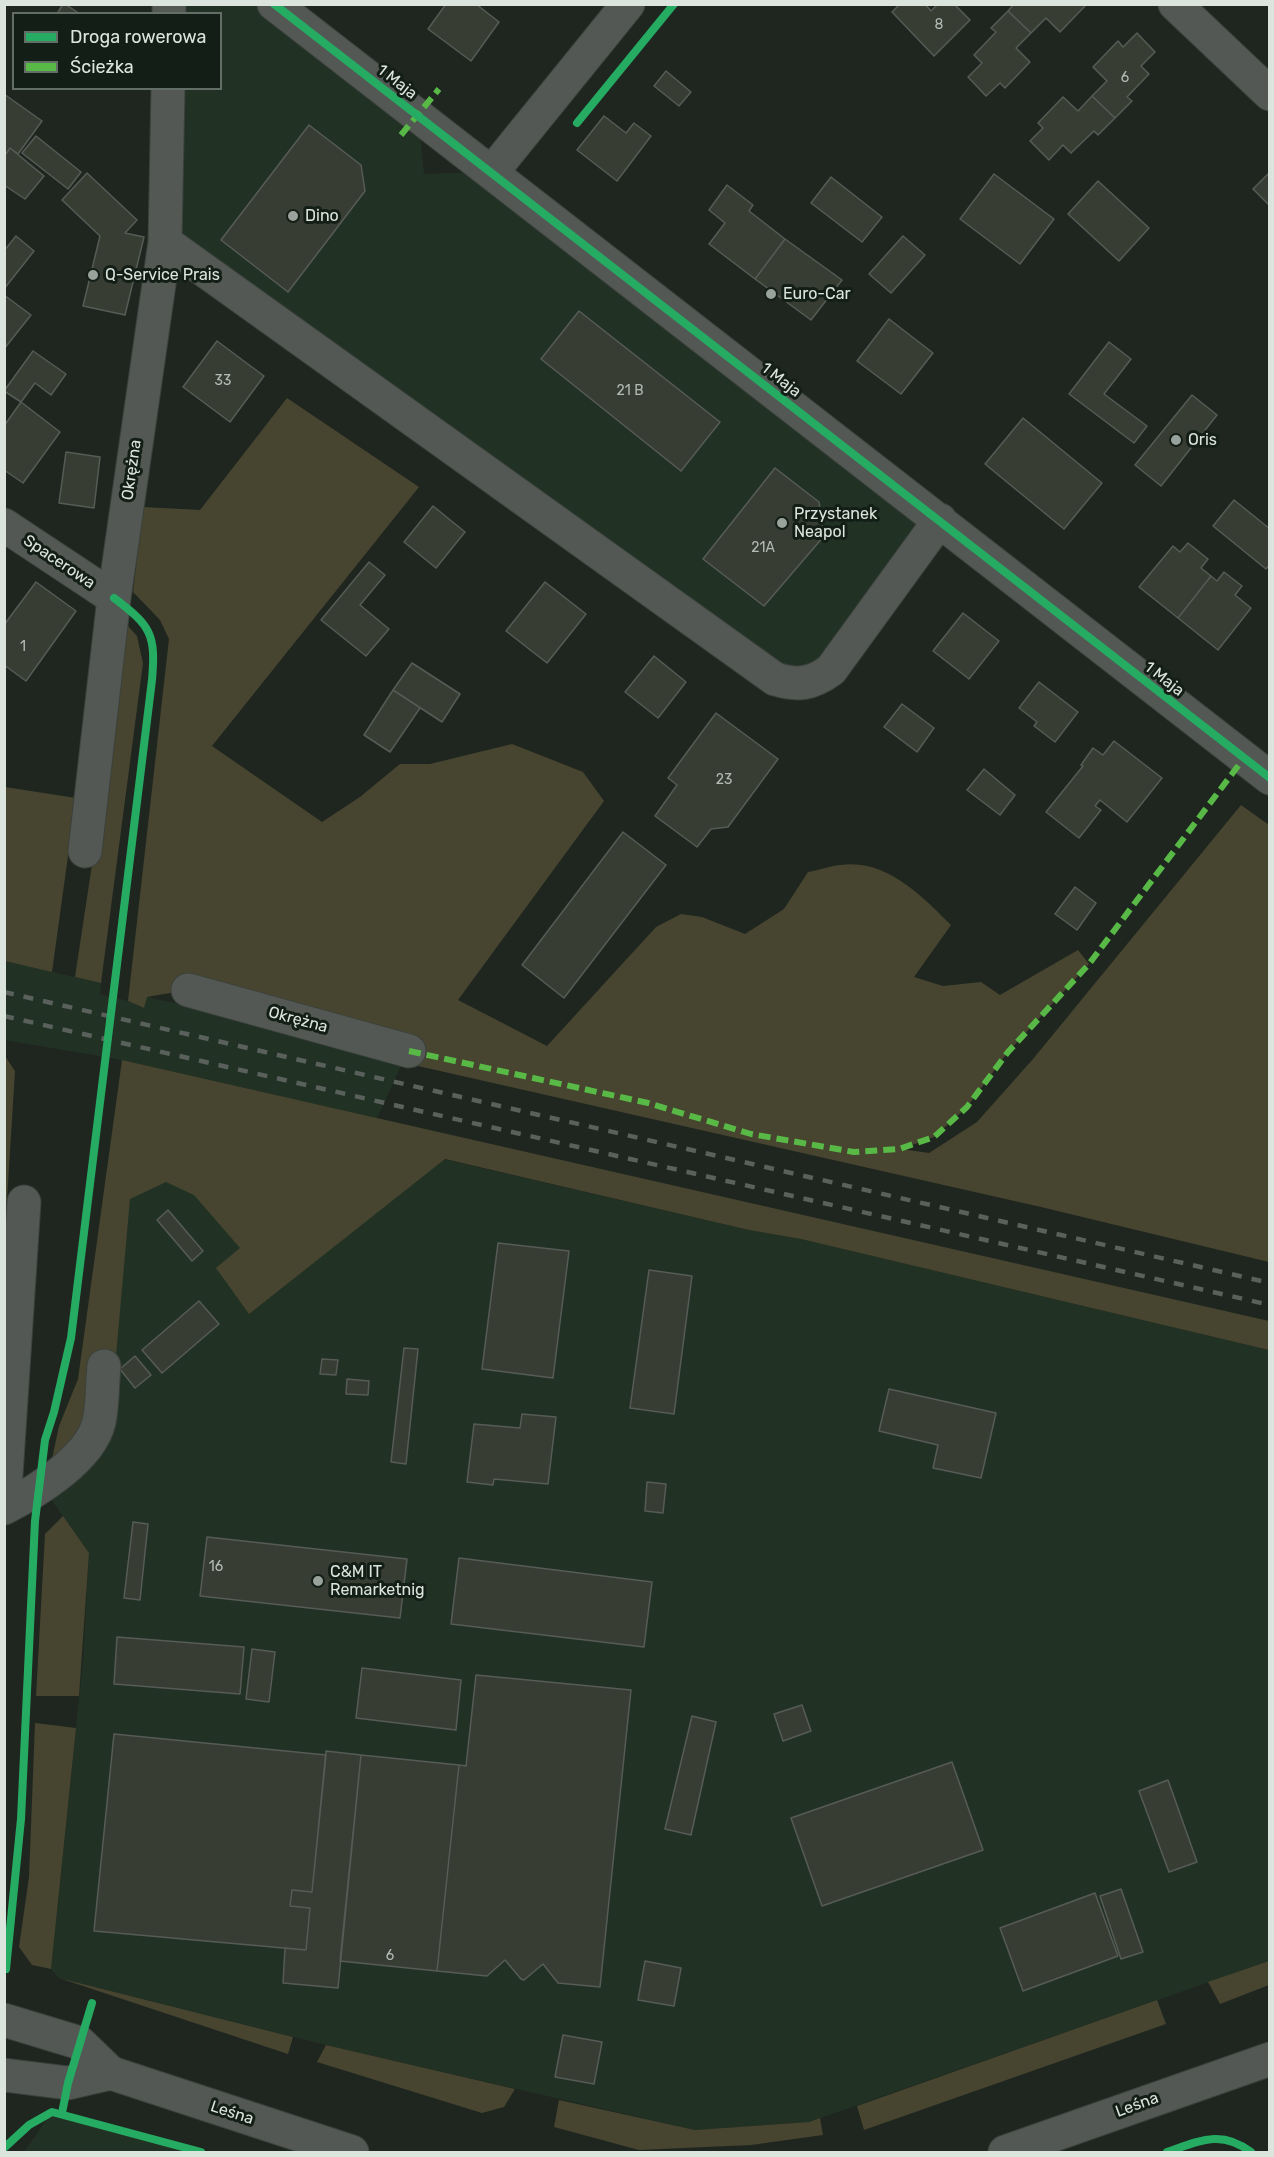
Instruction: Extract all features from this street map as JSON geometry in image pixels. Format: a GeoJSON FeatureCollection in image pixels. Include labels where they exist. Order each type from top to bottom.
{"type":"FeatureCollection","features":[{"type":"Feature","properties":{"kind":"street","name":"1 Maja"},"geometry":{"type":"LineString","coordinates":[[274,4],[1269,778]]}},
{"type":"Feature","properties":{"kind":"street"},"geometry":{"type":"LineString","coordinates":[[492,172],[628,4]]}},
{"type":"Feature","properties":{"kind":"street"},"geometry":{"type":"LineString","coordinates":[[1175,4],[1269,94]]}},
{"type":"Feature","properties":{"kind":"street","name":"Okrężna"},"geometry":{"type":"LineString","coordinates":[[85,851],[114,598],[165,242],[168,90]]}},
{"type":"Feature","properties":{"kind":"street"},"geometry":{"type":"LineString","coordinates":[[165,242],[775,679],[789,684],[805,684],[819,679],[831,670],[940,520]]}},
{"type":"Feature","properties":{"kind":"street","name":"Spacerowa"},"geometry":{"type":"LineString","coordinates":[[4,525],[114,598]]}},
{"type":"Feature","properties":{"kind":"street","name":"Okrężna"},"geometry":{"type":"LineString","coordinates":[[188,990],[409,1051]]}},
{"type":"Feature","properties":{"kind":"street"},"geometry":{"type":"LineString","coordinates":[[24,1202],[4,1507],[39,1490],[90,1442],[99,1422],[104,1366]]}},
{"type":"Feature","properties":{"kind":"street","name":"Leśna"},"geometry":{"type":"LineString","coordinates":[[4,2020],[80,2043],[111,2073],[352,2152]]}},
{"type":"Feature","properties":{"kind":"street","name":"Leśna"},"geometry":{"type":"LineString","coordinates":[[1005,2152],[1268,2063]]}},
{"type":"Feature","properties":{"kind":"street"},"geometry":{"type":"LineString","coordinates":[[4,2075],[68,2083],[111,2073]]}},
{"type":"Feature","properties":{"kind":"shaded area"},"geometry":{"type":"Polygon","coordinates":[[[169,5],[274,5],[418,114],[424,174],[492,172],[940,520],[805,684],[165,242],[167,90],[222,90],[222,12],[169,12],[169,5]]]}},
{"type":"Feature","properties":{"kind":"shaded area"},"geometry":{"type":"Polygon","coordinates":[[[287,398],[419,487],[212,746],[322,822],[360,797],[400,764],[430,764],[512,744],[583,772],[604,801],[458,1000],[547,1046],[656,927],[681,914],[702,917],[745,934],[784,909],[808,872],[840,865],[857,864],[873,867],[888,873],[915,891],[951,925],[914,977],[943,986],[981,982],[1000,995],[1078,950],[1089,964],[1008,1052],[967,1107],[934,1137],[901,1149],[929,1153],[977,1122],[1033,1059],[1241,805],[1269,825],[1269,1262],[1041,1207],[418,1066],[188,990],[147,997],[144,1008],[128,1001],[169,639],[160,620],[133,592],[143,507],[200,510],[287,398]]]}},
{"type":"Feature","properties":{"kind":"shaded area"},"geometry":{"type":"Polygon","coordinates":[[[128,626],[137,636],[143,663],[101,983],[75,977],[128,626]]]}},
{"type":"Feature","properties":{"kind":"shaded area"},"geometry":{"type":"Polygon","coordinates":[[[5,787],[76,798],[52,972],[5,961],[5,787]]]}},
{"type":"Feature","properties":{"kind":"shaded area"},"geometry":{"type":"Polygon","coordinates":[[[5,961],[101,983],[100,994],[128,1001],[143,1008],[147,997],[406,1055],[377,1118],[122,1060],[5,1040],[5,961]]]}},
{"type":"Feature","properties":{"kind":"shaded area"},"geometry":{"type":"Polygon","coordinates":[[[5,1056],[15,1071],[5,1232],[5,1056]]]}},
{"type":"Feature","properties":{"kind":"shaded area"},"geometry":{"type":"Polygon","coordinates":[[[122,1060],[1269,1321],[1269,1350],[801,1239],[749,1230],[445,1159],[249,1314],[216,1268],[240,1248],[194,1195],[166,1182],[130,1199],[115,1367],[85,1418],[72,1446],[50,1468],[59,1426],[78,1379],[122,1060]]]}},
{"type":"Feature","properties":{"kind":"shaded area"},"geometry":{"type":"Polygon","coordinates":[[[140,1089],[749,1230],[801,1239],[1269,1350],[1269,1961],[809,2122],[695,2130],[326,2045],[59,1978],[51,1969],[83,1661],[89,1553],[48,1495],[107,1445],[140,1089]]]}},
{"type":"Feature","properties":{"kind":"shaded area"},"geometry":{"type":"Polygon","coordinates":[[[63,1516],[89,1553],[79,1696],[36,1696],[45,1534],[63,1516]]]}},
{"type":"Feature","properties":{"kind":"shaded area"},"geometry":{"type":"Polygon","coordinates":[[[35,1723],[76,1728],[51,1969],[32,1965],[19,1947],[29,1877],[35,1723]]]}},
{"type":"Feature","properties":{"kind":"shaded area"},"geometry":{"type":"Polygon","coordinates":[[[1269,1961],[1269,1985],[1220,2004],[1208,1982],[1269,1961]]]}},
{"type":"Feature","properties":{"kind":"shaded area"},"geometry":{"type":"Polygon","coordinates":[[[59,1978],[293,2037],[288,2054],[59,1978]]]}},
{"type":"Feature","properties":{"kind":"shaded area"},"geometry":{"type":"Polygon","coordinates":[[[1157,2000],[1166,2024],[864,2130],[857,2106],[1157,2000]]]}},
{"type":"Feature","properties":{"kind":"shaded area"},"geometry":{"type":"Polygon","coordinates":[[[326,2045],[515,2089],[504,2107],[482,2113],[317,2062],[326,2045]]]}},
{"type":"Feature","properties":{"kind":"shaded area"},"geometry":{"type":"Polygon","coordinates":[[[559,2100],[695,2130],[809,2122],[820,2118],[823,2135],[751,2145],[639,2150],[554,2127],[559,2100]]]}},
{"type":"Feature","properties":{"kind":"shaded area"},"geometry":{"type":"Polygon","coordinates":[[[52,2112],[188,2152],[24,2152],[52,2112]]]}},
{"type":"Feature","properties":{"kind":"building"},"geometry":{"type":"Polygon","coordinates":[[[65,4],[77,12],[58,12],[65,4]]]}},
{"type":"Feature","properties":{"kind":"building"},"geometry":{"type":"Polygon","coordinates":[[[446,4],[476,4],[499,22],[471,61],[428,29],[446,4]]]}},
{"type":"Feature","properties":{"kind":"building"},"geometry":{"type":"Polygon","coordinates":[[[900,4],[925,4],[931,11],[938,4],[954,4],[970,20],[934,56],[892,12],[900,4]]]}},
{"type":"Feature","properties":{"kind":"building"},"geometry":{"type":"Polygon","coordinates":[[[1014,4],[1083,4],[1085,6],[1060,32],[1046,18],[1031,33],[1008,11],[1014,4]]]}},
{"type":"Feature","properties":{"kind":"building"},"geometry":{"type":"Polygon","coordinates":[[[1008,11],[1031,33],[1016,48],[1030,62],[1005,88],[1000,83],[986,96],[968,77],[982,63],[974,55],[996,32],[991,28],[1008,11]]]}},
{"type":"Feature","properties":{"kind":"building"},"geometry":{"type":"Polygon","coordinates":[[[1137,33],[1155,52],[1141,66],[1149,74],[1127,97],[1132,101],[1115,118],[1092,96],[1107,81],[1093,67],[1118,41],[1123,47],[1137,33]]]}},
{"type":"Feature","properties":{"kind":"building"},"geometry":{"type":"Polygon","coordinates":[[[666,71],[691,92],[679,106],[654,86],[666,71]]]}},
{"type":"Feature","properties":{"kind":"building"},"geometry":{"type":"Polygon","coordinates":[[[4,94],[42,121],[18,154],[10,148],[4,157],[4,94]]]}},
{"type":"Feature","properties":{"kind":"building"},"geometry":{"type":"Polygon","coordinates":[[[1092,96],[1115,118],[1098,135],[1094,131],[1071,153],[1063,145],[1049,160],[1030,141],[1043,128],[1038,123],[1063,97],[1078,111],[1092,96]]]}},
{"type":"Feature","properties":{"kind":"building"},"geometry":{"type":"Polygon","coordinates":[[[604,116],[626,133],[634,123],[651,136],[617,181],[577,150],[604,116]]]}},
{"type":"Feature","properties":{"kind":"building","name":"Dino"},"geometry":{"type":"Polygon","coordinates":[[[309,125],[361,165],[365,191],[288,292],[221,240],[309,125]]]}},
{"type":"Feature","properties":{"kind":"building"},"geometry":{"type":"Polygon","coordinates":[[[36,136],[81,172],[68,189],[22,153],[36,136]]]}},
{"type":"Feature","properties":{"kind":"building"},"geometry":{"type":"Polygon","coordinates":[[[10,148],[44,176],[25,199],[4,185],[4,157],[10,148]]]}},
{"type":"Feature","properties":{"kind":"building"},"geometry":{"type":"Polygon","coordinates":[[[1270,172],[1270,206],[1253,189],[1270,172]]]}},
{"type":"Feature","properties":{"kind":"building"},"geometry":{"type":"Polygon","coordinates":[[[87,173],[137,220],[125,233],[144,237],[125,315],[83,306],[100,236],[62,200],[87,173]]]}},
{"type":"Feature","properties":{"kind":"building"},"geometry":{"type":"Polygon","coordinates":[[[994,174],[1054,219],[1020,264],[960,219],[994,174]]]}},
{"type":"Feature","properties":{"kind":"building"},"geometry":{"type":"Polygon","coordinates":[[[831,177],[882,217],[862,242],[811,203],[831,177]]]}},
{"type":"Feature","properties":{"kind":"building"},"geometry":{"type":"Polygon","coordinates":[[[1098,181],[1149,228],[1119,261],[1068,214],[1098,181]]]}},
{"type":"Feature","properties":{"kind":"building"},"geometry":{"type":"Polygon","coordinates":[[[727,185],[753,205],[749,211],[785,239],[755,279],[709,244],[725,223],[709,210],[727,185]]]}},
{"type":"Feature","properties":{"kind":"building"},"geometry":{"type":"Polygon","coordinates":[[[16,236],[34,251],[4,289],[4,251],[16,236]]]}},
{"type":"Feature","properties":{"kind":"building"},"geometry":{"type":"Polygon","coordinates":[[[903,236],[925,255],[891,293],[869,274],[903,236]]]}},
{"type":"Feature","properties":{"kind":"building"},"geometry":{"type":"Polygon","coordinates":[[[785,239],[842,280],[811,320],[755,279],[785,239]]]}},
{"type":"Feature","properties":{"kind":"building"},"geometry":{"type":"Polygon","coordinates":[[[4,295],[31,315],[4,349],[4,295]]]}},
{"type":"Feature","properties":{"kind":"building"},"geometry":{"type":"Polygon","coordinates":[[[579,311],[720,422],[681,471],[541,359],[579,311]]]}},
{"type":"Feature","properties":{"kind":"building"},"geometry":{"type":"Polygon","coordinates":[[[889,319],[933,353],[901,394],[857,361],[889,319]]]}},
{"type":"Feature","properties":{"kind":"building"},"geometry":{"type":"Polygon","coordinates":[[[217,341],[264,376],[230,422],[183,387],[217,341]]]}},
{"type":"Feature","properties":{"kind":"building"},"geometry":{"type":"Polygon","coordinates":[[[1109,342],[1131,359],[1104,394],[1147,426],[1134,443],[1069,394],[1109,342]]]}},
{"type":"Feature","properties":{"kind":"building"},"geometry":{"type":"Polygon","coordinates":[[[33,351],[66,374],[51,395],[35,383],[21,402],[4,391],[33,351]]]}},
{"type":"Feature","properties":{"kind":"building","name":"Oris"},"geometry":{"type":"Polygon","coordinates":[[[1192,395],[1217,415],[1161,486],[1135,465],[1192,395]]]}},
{"type":"Feature","properties":{"kind":"building"},"geometry":{"type":"Polygon","coordinates":[[[21,402],[60,432],[23,483],[4,470],[4,426],[21,402]]]}},
{"type":"Feature","properties":{"kind":"building"},"geometry":{"type":"Polygon","coordinates":[[[1023,418],[1102,483],[1064,529],[985,464],[1023,418]]]}},
{"type":"Feature","properties":{"kind":"building"},"geometry":{"type":"Polygon","coordinates":[[[66,452],[100,457],[94,508],[59,503],[66,452]]]}},
{"type":"Feature","properties":{"kind":"building"},"geometry":{"type":"Polygon","coordinates":[[[775,468],[819,502],[824,536],[764,606],[703,559],[775,468]]]}},
{"type":"Feature","properties":{"kind":"building"},"geometry":{"type":"Polygon","coordinates":[[[1234,500],[1270,529],[1270,564],[1266,569],[1213,526],[1234,500]]]}},
{"type":"Feature","properties":{"kind":"building"},"geometry":{"type":"Polygon","coordinates":[[[433,506],[465,532],[436,568],[404,542],[433,506]]]}},
{"type":"Feature","properties":{"kind":"building"},"geometry":{"type":"Polygon","coordinates":[[[1188,543],[1208,559],[1201,568],[1211,576],[1178,618],[1139,587],[1173,546],[1180,552],[1188,543]]]}},
{"type":"Feature","properties":{"kind":"building"},"geometry":{"type":"Polygon","coordinates":[[[369,562],[385,575],[360,605],[389,629],[366,656],[321,620],[369,562]]]}},
{"type":"Feature","properties":{"kind":"building"},"geometry":{"type":"Polygon","coordinates":[[[1224,572],[1242,586],[1235,595],[1251,608],[1218,650],[1178,618],[1211,576],[1217,581],[1224,572]]]}},
{"type":"Feature","properties":{"kind":"building"},"geometry":{"type":"Polygon","coordinates":[[[36,582],[76,611],[26,681],[4,665],[4,625],[36,582]]]}},
{"type":"Feature","properties":{"kind":"building"},"geometry":{"type":"Polygon","coordinates":[[[545,582],[586,614],[547,663],[506,631],[545,582]]]}},
{"type":"Feature","properties":{"kind":"building"},"geometry":{"type":"Polygon","coordinates":[[[963,613],[999,641],[969,679],[933,651],[963,613]]]}},
{"type":"Feature","properties":{"kind":"building"},"geometry":{"type":"Polygon","coordinates":[[[654,656],[686,682],[658,718],[625,692],[654,656]]]}},
{"type":"Feature","properties":{"kind":"building"},"geometry":{"type":"Polygon","coordinates":[[[412,663],[460,694],[442,722],[393,690],[412,663]]]}},
{"type":"Feature","properties":{"kind":"building"},"geometry":{"type":"Polygon","coordinates":[[[1039,682],[1078,712],[1055,742],[1034,726],[1037,722],[1019,708],[1039,682]]]}},
{"type":"Feature","properties":{"kind":"building"},"geometry":{"type":"Polygon","coordinates":[[[393,690],[420,708],[390,752],[364,735],[393,690]]]}},
{"type":"Feature","properties":{"kind":"building"},"geometry":{"type":"Polygon","coordinates":[[[902,704],[934,728],[917,752],[884,727],[902,704]]]}},
{"type":"Feature","properties":{"kind":"building"},"geometry":{"type":"Polygon","coordinates":[[[716,713],[778,759],[728,827],[711,829],[697,847],[655,816],[677,785],[668,778],[716,713]]]}},
{"type":"Feature","properties":{"kind":"building"},"geometry":{"type":"Polygon","coordinates":[[[1114,741],[1162,778],[1127,822],[1100,800],[1095,806],[1101,810],[1079,838],[1046,812],[1083,766],[1081,765],[1093,748],[1103,755],[1114,741]]]}},
{"type":"Feature","properties":{"kind":"building"},"geometry":{"type":"Polygon","coordinates":[[[984,769],[1015,795],[1000,815],[967,790],[984,769]]]}},
{"type":"Feature","properties":{"kind":"building"},"geometry":{"type":"Polygon","coordinates":[[[623,832],[666,865],[564,998],[522,965],[623,832]]]}},
{"type":"Feature","properties":{"kind":"building"},"geometry":{"type":"Polygon","coordinates":[[[1075,887],[1096,903],[1077,930],[1055,914],[1075,887]]]}},
{"type":"Feature","properties":{"kind":"building"},"geometry":{"type":"Polygon","coordinates":[[[168,1210],[203,1251],[192,1261],[157,1220],[168,1210]]]}},
{"type":"Feature","properties":{"kind":"building"},"geometry":{"type":"Polygon","coordinates":[[[498,1243],[569,1251],[553,1378],[482,1369],[498,1243]]]}},
{"type":"Feature","properties":{"kind":"building"},"geometry":{"type":"Polygon","coordinates":[[[649,1270],[692,1276],[674,1414],[630,1408],[649,1270]]]}},
{"type":"Feature","properties":{"kind":"building"},"geometry":{"type":"Polygon","coordinates":[[[199,1301],[219,1324],[162,1373],[142,1350],[199,1301]]]}},
{"type":"Feature","properties":{"kind":"building"},"geometry":{"type":"Polygon","coordinates":[[[404,1348],[418,1349],[406,1464],[391,1462],[404,1348]]]}},
{"type":"Feature","properties":{"kind":"building"},"geometry":{"type":"Polygon","coordinates":[[[135,1356],[151,1375],[135,1388],[120,1369],[135,1356]]]}},
{"type":"Feature","properties":{"kind":"building"},"geometry":{"type":"Polygon","coordinates":[[[322,1359],[338,1360],[336,1375],[320,1374],[322,1359]]]}},
{"type":"Feature","properties":{"kind":"building"},"geometry":{"type":"Polygon","coordinates":[[[347,1379],[369,1381],[368,1395],[346,1394],[347,1379]]]}},
{"type":"Feature","properties":{"kind":"building"},"geometry":{"type":"Polygon","coordinates":[[[889,1389],[996,1413],[981,1478],[933,1468],[938,1445],[879,1431],[889,1389]]]}},
{"type":"Feature","properties":{"kind":"building"},"geometry":{"type":"Polygon","coordinates":[[[522,1414],[556,1417],[548,1484],[494,1479],[493,1485],[467,1482],[474,1424],[520,1428],[522,1414]]]}},
{"type":"Feature","properties":{"kind":"building"},"geometry":{"type":"Polygon","coordinates":[[[647,1482],[666,1484],[663,1513],[645,1511],[647,1482]]]}},
{"type":"Feature","properties":{"kind":"building"},"geometry":{"type":"Polygon","coordinates":[[[133,1522],[148,1524],[140,1600],[124,1598],[133,1522]]]}},
{"type":"Feature","properties":{"kind":"building"},"geometry":{"type":"Polygon","coordinates":[[[207,1537],[407,1559],[400,1618],[200,1596],[207,1537]]]}},
{"type":"Feature","properties":{"kind":"building"},"geometry":{"type":"Polygon","coordinates":[[[459,1558],[652,1582],[644,1647],[451,1624],[459,1558]]]}},
{"type":"Feature","properties":{"kind":"building"},"geometry":{"type":"Polygon","coordinates":[[[117,1637],[244,1647],[240,1694],[114,1684],[117,1637]]]}},
{"type":"Feature","properties":{"kind":"building"},"geometry":{"type":"Polygon","coordinates":[[[252,1649],[275,1652],[269,1702],[246,1699],[252,1649]]]}},
{"type":"Feature","properties":{"kind":"building"},"geometry":{"type":"Polygon","coordinates":[[[362,1668],[461,1680],[456,1730],[356,1718],[362,1668]]]}},
{"type":"Feature","properties":{"kind":"building"},"geometry":{"type":"Polygon","coordinates":[[[476,1675],[631,1690],[600,1987],[558,1983],[543,1964],[524,1980],[505,1960],[487,1976],[437,1971],[459,1765],[466,1766],[476,1675]]]}},
{"type":"Feature","properties":{"kind":"building"},"geometry":{"type":"Polygon","coordinates":[[[802,1705],[811,1731],[783,1741],[774,1714],[802,1705]]]}},
{"type":"Feature","properties":{"kind":"building"},"geometry":{"type":"Polygon","coordinates":[[[692,1716],[716,1722],[691,1835],[665,1829],[692,1716]]]}},
{"type":"Feature","properties":{"kind":"building"},"geometry":{"type":"Polygon","coordinates":[[[114,1734],[326,1755],[312,1892],[292,1890],[290,1906],[310,1908],[306,1950],[94,1931],[114,1734]]]}},
{"type":"Feature","properties":{"kind":"building"},"geometry":{"type":"Polygon","coordinates":[[[326,1751],[361,1755],[338,1988],[283,1983],[285,1948],[306,1950],[310,1908],[290,1906],[292,1890],[312,1892],[326,1751]]]}},
{"type":"Feature","properties":{"kind":"building"},"geometry":{"type":"Polygon","coordinates":[[[361,1755],[459,1765],[437,1971],[340,1961],[361,1755]]]}},
{"type":"Feature","properties":{"kind":"building"},"geometry":{"type":"Polygon","coordinates":[[[952,1762],[983,1850],[822,1906],[791,1818],[952,1762]]]}},
{"type":"Feature","properties":{"kind":"building"},"geometry":{"type":"Polygon","coordinates":[[[1168,1780],[1197,1862],[1169,1872],[1139,1791],[1168,1780]]]}},
{"type":"Feature","properties":{"kind":"building"},"geometry":{"type":"Polygon","coordinates":[[[1121,1889],[1143,1952],[1121,1959],[1100,1896],[1121,1889]]]}},
{"type":"Feature","properties":{"kind":"building"},"geometry":{"type":"Polygon","coordinates":[[[1095,1893],[1118,1956],[1023,1991],[1000,1928],[1095,1893]]]}},
{"type":"Feature","properties":{"kind":"building"},"geometry":{"type":"Polygon","coordinates":[[[645,1961],[681,1968],[674,2006],[638,2000],[645,1961]]]}},
{"type":"Feature","properties":{"kind":"building"},"geometry":{"type":"Polygon","coordinates":[[[563,2035],[602,2042],[594,2084],[555,2077],[563,2035]]]}},
{"type":"Feature","properties":{"kind":"railway"},"geometry":{"type":"LineString","coordinates":[[4,992],[1270,1283]]}},
{"type":"Feature","properties":{"kind":"railway"},"geometry":{"type":"LineString","coordinates":[[4,1016],[1270,1305]]}},
{"type":"Feature","properties":{"kind":"marked path"},"geometry":{"type":"LineString","coordinates":[[401,135],[439,89]]}},
{"type":"Feature","properties":{"kind":"marked path"},"geometry":{"type":"LineString","coordinates":[[409,1051],[648,1103],[751,1134],[854,1152],[899,1149],[934,1137],[967,1107],[1008,1052],[1089,964],[1244,758]]}},
{"type":"Feature","properties":{"kind":"cycle path"},"geometry":{"type":"LineString","coordinates":[[274,4],[1270,778]]}},
{"type":"Feature","properties":{"kind":"cycle path"},"geometry":{"type":"LineString","coordinates":[[577,123],[674,4]]}},
{"type":"Feature","properties":{"kind":"cycle path"},"geometry":{"type":"LineString","coordinates":[[6,1969],[21,1819],[35,1521],[45,1440],[54,1412],[71,1338],[152,680],[153,652],[148,632],[136,616],[114,598]]}},
{"type":"Feature","properties":{"kind":"cycle path"},"geometry":{"type":"LineString","coordinates":[[62,2113],[68,2083],[92,2003]]}},
{"type":"Feature","properties":{"kind":"cycle path"},"geometry":{"type":"LineString","coordinates":[[4,2148],[29,2125],[52,2112],[201,2152]]}},
{"type":"Feature","properties":{"kind":"cycle path"},"geometry":{"type":"LineString","coordinates":[[1167,2152],[1210,2139],[1230,2141],[1251,2152]]}},
{"type":"Feature","properties":{"kind":"place","name":"Dino"},"geometry":{"type":"Point","coordinates":[293,216]}},
{"type":"Feature","properties":{"kind":"place","name":"Q-Service Prais"},"geometry":{"type":"Point","coordinates":[93,275]}},
{"type":"Feature","properties":{"kind":"place","name":"Euro-Car"},"geometry":{"type":"Point","coordinates":[771,294]}},
{"type":"Feature","properties":{"kind":"place","name":"Oris"},"geometry":{"type":"Point","coordinates":[1176,440]}},
{"type":"Feature","properties":{"kind":"place","name":"Przystanek Neapol"},"geometry":{"type":"Point","coordinates":[782,523]}},
{"type":"Feature","properties":{"kind":"place","name":"C&M IT Remarketnig"},"geometry":{"type":"Point","coordinates":[318,1581]}}]}
